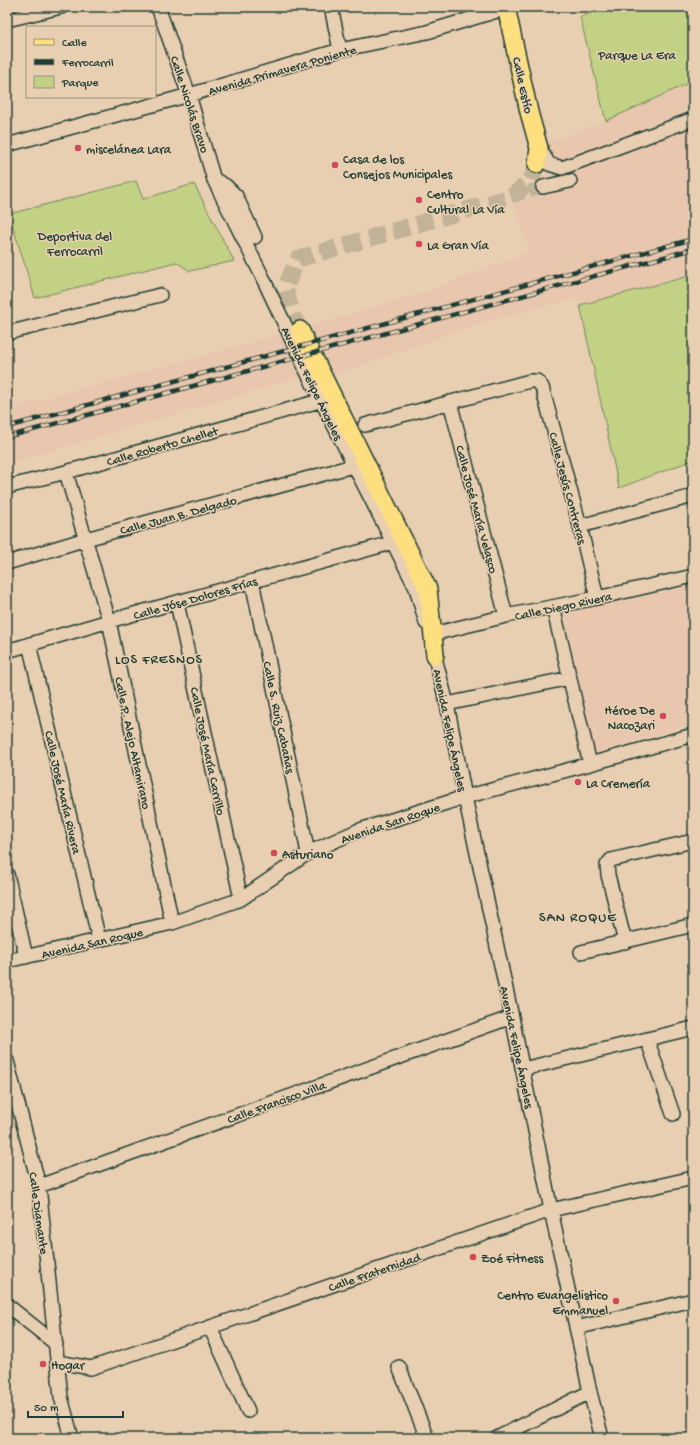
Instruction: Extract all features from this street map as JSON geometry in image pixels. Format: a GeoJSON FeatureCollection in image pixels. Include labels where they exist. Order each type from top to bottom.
{"type":"FeatureCollection","features":[{"type":"Feature","properties":{"kind":"main road","name":"Calle Estío"},"geometry":{"type":"LineString","coordinates":[[508,7],[538,156]]}},
{"type":"Feature","properties":{"kind":"main road","name":"Avenida Felipe Ángeles"},"geometry":{"type":"LineString","coordinates":[[300,330],[428,589],[435,655]]}},
{"type":"Feature","properties":{"kind":"street"},"geometry":{"type":"LineString","coordinates":[[7,20],[61,7]]}},
{"type":"Feature","properties":{"kind":"street","name":"Calle Nicolás Bravo"},"geometry":{"type":"LineString","coordinates":[[158,7],[189,95],[214,180]]}},
{"type":"Feature","properties":{"kind":"street"},"geometry":{"type":"LineString","coordinates":[[331,7],[340,50]]}},
{"type":"Feature","properties":{"kind":"street","name":"Avenida Primavera Poniente"},"geometry":{"type":"LineString","coordinates":[[7,145],[189,95],[340,50],[427,32],[508,7]]}},
{"type":"Feature","properties":{"kind":"street"},"geometry":{"type":"LineString","coordinates":[[538,156],[549,164],[562,168],[693,119]]}},
{"type":"Feature","properties":{"kind":"street"},"geometry":{"type":"LineString","coordinates":[[214,180],[226,186],[236,196],[255,237]]}},
{"type":"Feature","properties":{"kind":"street","name":"Avenida Felipe Ángeles"},"geometry":{"type":"LineString","coordinates":[[214,180],[309,375],[416,588],[447,704],[551,1210],[590,1392],[602,1438]]}},
{"type":"Feature","properties":{"kind":"street"},"geometry":{"type":"LineString","coordinates":[[543,187],[570,181]]}},
{"type":"Feature","properties":{"kind":"street"},"geometry":{"type":"LineString","coordinates":[[7,333],[160,295]]}},
{"type":"Feature","properties":{"kind":"street","name":"Calle Jesús Contreras"},"geometry":{"type":"LineString","coordinates":[[450,402],[530,381],[538,381],[542,387],[580,526],[597,598]]}},
{"type":"Feature","properties":{"kind":"street","name":"Calle Roberto Chellet"},"geometry":{"type":"LineString","coordinates":[[7,487],[316,402]]}},
{"type":"Feature","properties":{"kind":"street"},"geometry":{"type":"LineString","coordinates":[[365,425],[450,402]]}},
{"type":"Feature","properties":{"kind":"street","name":"Calle José María Velasco"},"geometry":{"type":"LineString","coordinates":[[450,402],[506,616]]}},
{"type":"Feature","properties":{"kind":"street","name":"Calle Juan B. Delgado"},"geometry":{"type":"LineString","coordinates":[[7,563],[86,539],[349,466]]}},
{"type":"Feature","properties":{"kind":"street","name":"Calle P. Alejo Altamirano"},"geometry":{"type":"LineString","coordinates":[[66,472],[109,621],[172,923]]}},
{"type":"Feature","properties":{"kind":"street"},"geometry":{"type":"LineString","coordinates":[[580,526],[693,496]]}},
{"type":"Feature","properties":{"kind":"street","name":"Calle Jóse Dolores Frías"},"geometry":{"type":"LineString","coordinates":[[7,651],[109,621],[384,545]]}},
{"type":"Feature","properties":{"kind":"street","name":"Calle Diego Rivera"},"geometry":{"type":"LineString","coordinates":[[433,634],[506,616],[597,598],[693,576]]}},
{"type":"Feature","properties":{"kind":"street","name":"Calle S. Ruiz Cabañas"},"geometry":{"type":"LineString","coordinates":[[252,581],[308,853]]}},
{"type":"Feature","properties":{"kind":"street","name":"Calle José María Carrillo"},"geometry":{"type":"LineString","coordinates":[[176,603],[241,899]]}},
{"type":"Feature","properties":{"kind":"street"},"geometry":{"type":"LineString","coordinates":[[553,607],[590,764]]}},
{"type":"Feature","properties":{"kind":"street","name":"Calle José María Rivera"},"geometry":{"type":"LineString","coordinates":[[30,644],[99,940]]}},
{"type":"Feature","properties":{"kind":"street"},"geometry":{"type":"LineString","coordinates":[[447,704],[570,678]]}},
{"type":"Feature","properties":{"kind":"street","name":"Avenida San Roque"},"geometry":{"type":"LineString","coordinates":[[7,961],[172,923],[241,899],[308,853],[357,831],[465,797],[590,764],[693,734]]}},
{"type":"Feature","properties":{"kind":"street"},"geometry":{"type":"LineString","coordinates":[[625,942],[608,874],[607,866],[611,860],[693,841]]}},
{"type":"Feature","properties":{"kind":"street"},"geometry":{"type":"LineString","coordinates":[[7,874],[26,957]]}},
{"type":"Feature","properties":{"kind":"street"},"geometry":{"type":"LineString","coordinates":[[581,952],[693,925]]}},
{"type":"Feature","properties":{"kind":"street","name":"Calle Francisco Villa"},"geometry":{"type":"LineString","coordinates":[[39,1186],[512,1017]]}},
{"type":"Feature","properties":{"kind":"street"},"geometry":{"type":"LineString","coordinates":[[523,1069],[693,1028]]}},
{"type":"Feature","properties":{"kind":"street"},"geometry":{"type":"LineString","coordinates":[[647,1039],[673,1114]]}},
{"type":"Feature","properties":{"kind":"street","name":"Calle Diamante"},"geometry":{"type":"LineString","coordinates":[[7,1061],[39,1186],[61,1397],[72,1438]]}},
{"type":"Feature","properties":{"kind":"street","name":"Calle Fraternidad"},"geometry":{"type":"LineString","coordinates":[[58,1362],[91,1368],[551,1210],[693,1178]]}},
{"type":"Feature","properties":{"kind":"street"},"geometry":{"type":"LineString","coordinates":[[576,1328],[693,1300]]}},
{"type":"Feature","properties":{"kind":"street"},"geometry":{"type":"LineString","coordinates":[[7,1305],[56,1344]]}},
{"type":"Feature","properties":{"kind":"street"},"geometry":{"type":"LineString","coordinates":[[210,1327],[248,1411]]}},
{"type":"Feature","properties":{"kind":"street"},"geometry":{"type":"LineString","coordinates":[[399,1367],[427,1438]]}},
{"type":"Feature","properties":{"kind":"street"},"geometry":{"type":"LineString","coordinates":[[497,1438],[590,1392]]}},
{"type":"Feature","properties":{"kind":"shaded area"},"geometry":{"type":"Polygon","coordinates":[[[693,81],[693,275],[580,305],[578,298],[486,321],[331,376],[324,371],[296,378],[7,464],[7,409],[305,328],[423,293],[530,252],[514,206],[546,192],[547,143],[606,121],[693,81]]]}},
{"type":"Feature","properties":{"kind":"shaded area"},"geometry":{"type":"Polygon","coordinates":[[[693,586],[693,724],[595,754],[564,614],[693,586]]]}},
{"type":"Feature","properties":{"kind":"green space","name":"Parque La Era"},"geometry":{"type":"Polygon","coordinates":[[[610,7],[692,7],[693,81],[606,121],[580,17],[610,7]]]}},
{"type":"Feature","properties":{"kind":"green space","name":"Deportiva del Ferrocarril"},"geometry":{"type":"Polygon","coordinates":[[[136,181],[143,199],[194,184],[234,261],[190,271],[176,262],[35,298],[9,214],[136,181]]]}},
{"type":"Feature","properties":{"kind":"green space"},"geometry":{"type":"Polygon","coordinates":[[[693,275],[693,460],[619,488],[580,305],[693,275]]]}},
{"type":"Feature","properties":{"kind":"tunnel"},"geometry":{"type":"LineString","coordinates":[[300,330],[293,317],[285,288],[298,259],[511,197],[531,181],[537,164]]}},
{"type":"Feature","properties":{"kind":"tunnel"},"geometry":{"type":"LineString","coordinates":[[511,197],[543,187]]}},
{"type":"Feature","properties":{"kind":"railway"},"geometry":{"type":"LineString","coordinates":[[7,427],[693,239]]}},
{"type":"Feature","properties":{"kind":"railway"},"geometry":{"type":"LineString","coordinates":[[7,437],[693,249]]}},
{"type":"Feature","properties":{"kind":"place","name":"miscelánea Lara"},"geometry":{"type":"Point","coordinates":[78,148]}},
{"type":"Feature","properties":{"kind":"place","name":"Casa de los Consejos Municipales"},"geometry":{"type":"Point","coordinates":[335,165]}},
{"type":"Feature","properties":{"kind":"place","name":"Centro Cultural La Vía"},"geometry":{"type":"Point","coordinates":[419,200]}},
{"type":"Feature","properties":{"kind":"place","name":"La Gran Vía"},"geometry":{"type":"Point","coordinates":[419,244]}},
{"type":"Feature","properties":{"kind":"place","name":"Héroe De Nacozari"},"geometry":{"type":"Point","coordinates":[663,716]}},
{"type":"Feature","properties":{"kind":"place","name":"La Cremería"},"geometry":{"type":"Point","coordinates":[578,782]}},
{"type":"Feature","properties":{"kind":"place","name":"Asturiano"},"geometry":{"type":"Point","coordinates":[274,853]}},
{"type":"Feature","properties":{"kind":"place","name":"Zoé Fitness"},"geometry":{"type":"Point","coordinates":[473,1257]}},
{"type":"Feature","properties":{"kind":"place","name":"Centro Evangelistico Emmanuel"},"geometry":{"type":"Point","coordinates":[616,1301]}},
{"type":"Feature","properties":{"kind":"place","name":"Hogar"},"geometry":{"type":"Point","coordinates":[43,1364]}},
{"type":"Feature","properties":{"kind":"district","name":"LOS FRESNOS"},"geometry":{"type":"Point","coordinates":[159,658]}},
{"type":"Feature","properties":{"kind":"district","name":"SAN ROQUE"},"geometry":{"type":"Point","coordinates":[578,916]}}]}
